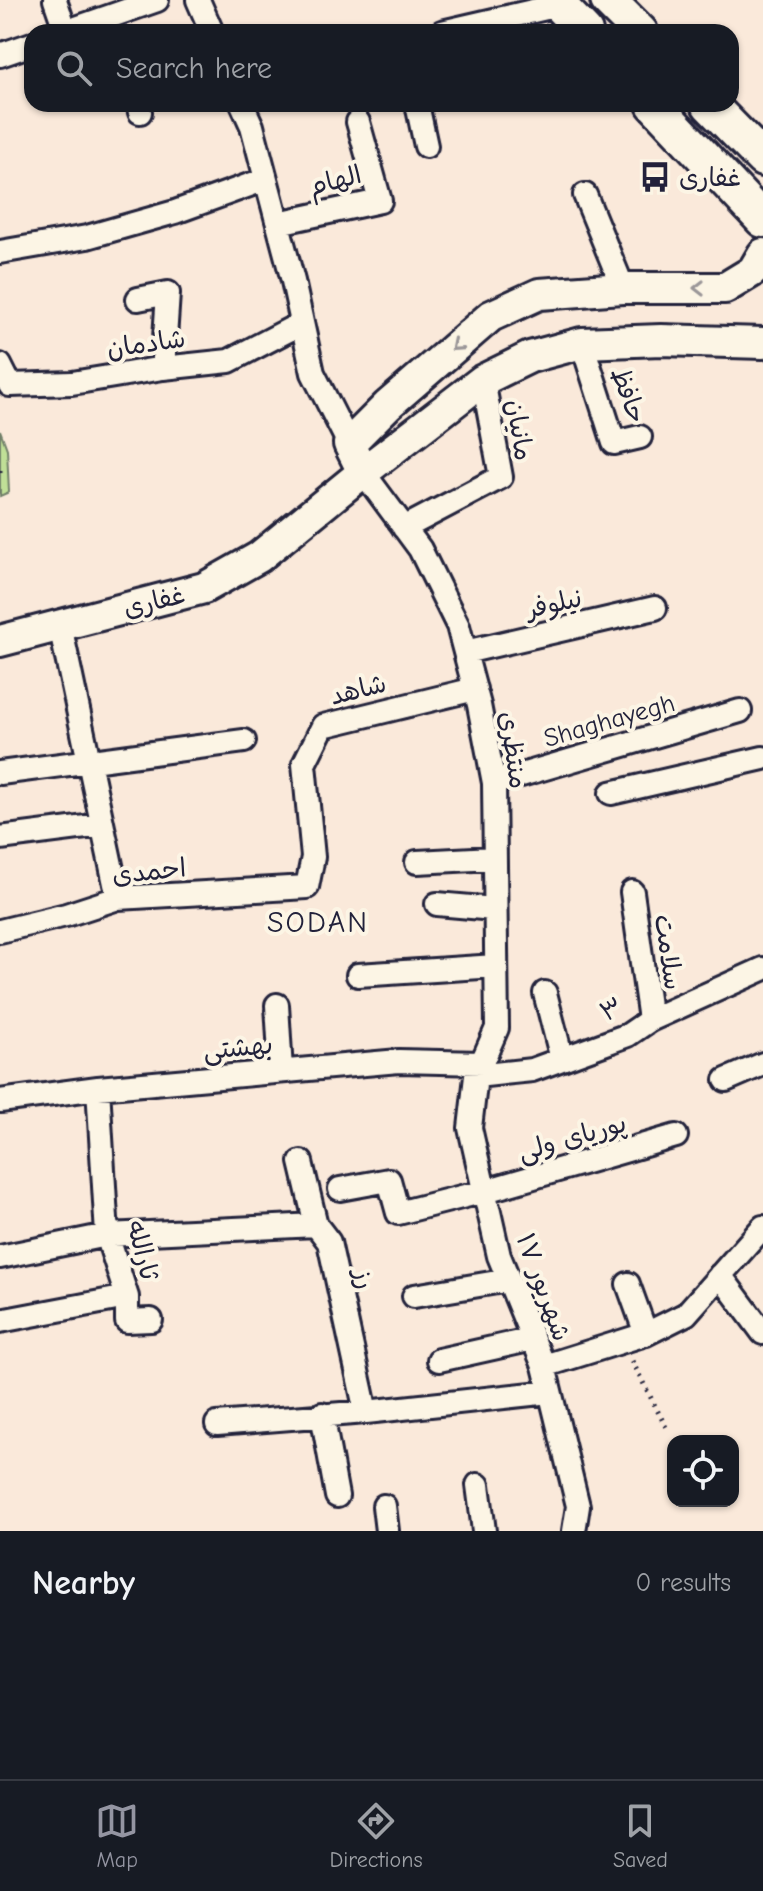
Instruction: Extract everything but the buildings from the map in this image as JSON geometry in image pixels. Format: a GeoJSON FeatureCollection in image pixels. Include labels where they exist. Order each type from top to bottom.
{"type":"FeatureCollection","features":[{"type":"Feature","properties":{"kind":"main road"},"geometry":{"type":"LineString","coordinates":[[608,0],[632,24]]}},
{"type":"Feature","properties":{"kind":"main road"},"geometry":{"type":"LineString","coordinates":[[556,2],[577,24]]}},
{"type":"Feature","properties":{"kind":"main road"},"geometry":{"type":"LineString","coordinates":[[662,112],[763,220]]}},
{"type":"Feature","properties":{"kind":"main road"},"geometry":{"type":"LineString","coordinates":[[717,112],[763,159]]}},
{"type":"Feature","properties":{"kind":"street"},"geometry":{"type":"LineString","coordinates":[[55,0],[63,24]]}},
{"type":"Feature","properties":{"kind":"street"},"geometry":{"type":"LineString","coordinates":[[117,23],[157,0]]}},
{"type":"Feature","properties":{"kind":"street"},"geometry":{"type":"LineString","coordinates":[[198,0],[208,24]]}},
{"type":"Feature","properties":{"kind":"street"},"geometry":{"type":"LineString","coordinates":[[472,24],[556,2]]}},
{"type":"Feature","properties":{"kind":"street"},"geometry":{"type":"LineString","coordinates":[[0,55],[24,47]]}},
{"type":"Feature","properties":{"kind":"street"},"geometry":{"type":"LineString","coordinates":[[246,112],[278,223],[313,373],[363,472]]}},
{"type":"Feature","properties":{"kind":"street"},"geometry":{"type":"LineString","coordinates":[[419,112],[426,146]]}},
{"type":"Feature","properties":{"kind":"street","name":"الهام"},"geometry":{"type":"LineString","coordinates":[[278,223],[380,201],[358,122]]}},
{"type":"Feature","properties":{"kind":"street"},"geometry":{"type":"LineString","coordinates":[[0,252],[87,237],[175,212],[266,179]]}},
{"type":"Feature","properties":{"kind":"street"},"geometry":{"type":"LineString","coordinates":[[585,195],[623,288]]}},
{"type":"Feature","properties":{"kind":"street"},"geometry":{"type":"LineString","coordinates":[[349,444],[388,405],[491,316],[539,294],[623,288],[725,288],[753,271],[763,254]]}},
{"type":"Feature","properties":{"kind":"street"},"geometry":{"type":"LineString","coordinates":[[138,299],[168,293],[163,368]]}},
{"type":"Feature","properties":{"kind":"street","name":"شادمان"},"geometry":{"type":"LineString","coordinates":[[0,367],[10,385],[72,383],[229,361],[302,323]]}},
{"type":"Feature","properties":{"kind":"street","name":"غفاری"},"geometry":{"type":"LineString","coordinates":[[0,641],[204,588],[259,557],[483,380],[530,357],[582,343],[661,340],[763,343]]}},
{"type":"Feature","properties":{"kind":"street","name":"حافظ"},"geometry":{"type":"LineString","coordinates":[[582,343],[614,443],[640,437]]}},
{"type":"Feature","properties":{"kind":"street","name":"مانیان"},"geometry":{"type":"LineString","coordinates":[[404,528],[501,477],[483,380]]}},
{"type":"Feature","properties":{"kind":"street","name":"منتظری"},"geometry":{"type":"LineString","coordinates":[[363,472],[420,549],[458,626],[475,689],[494,783],[497,1028],[479,1069]]}},
{"type":"Feature","properties":{"kind":"street","name":"نیلوفر"},"geometry":{"type":"LineString","coordinates":[[465,652],[655,608]]}},
{"type":"Feature","properties":{"kind":"street"},"geometry":{"type":"LineString","coordinates":[[60,625],[118,898]]}},
{"type":"Feature","properties":{"kind":"street","name":"شاهد"},"geometry":{"type":"LineString","coordinates":[[307,887],[313,857],[304,764],[323,726],[475,689]]}},
{"type":"Feature","properties":{"kind":"street","name":"Shaghayegh"},"geometry":{"type":"LineString","coordinates":[[494,783],[740,711]]}},
{"type":"Feature","properties":{"kind":"street"},"geometry":{"type":"LineString","coordinates":[[0,773],[244,741]]}},
{"type":"Feature","properties":{"kind":"street"},"geometry":{"type":"LineString","coordinates":[[611,793],[763,758]]}},
{"type":"Feature","properties":{"kind":"street"},"geometry":{"type":"LineString","coordinates":[[0,838],[102,825]]}},
{"type":"Feature","properties":{"kind":"street"},"geometry":{"type":"LineString","coordinates":[[417,862],[493,858]]}},
{"type":"Feature","properties":{"kind":"street","name":"احمدی"},"geometry":{"type":"LineString","coordinates":[[0,931],[118,898],[307,887]]}},
{"type":"Feature","properties":{"kind":"street","name":"سلامت"},"geometry":{"type":"LineString","coordinates":[[632,892],[650,1020]]}},
{"type":"Feature","properties":{"kind":"street"},"geometry":{"type":"LineString","coordinates":[[437,904],[494,909]]}},
{"type":"Feature","properties":{"kind":"street"},"geometry":{"type":"LineString","coordinates":[[358,975],[496,966]]}},
{"type":"Feature","properties":{"kind":"street","name":"۳"},"geometry":{"type":"LineString","coordinates":[[479,1069],[532,1070],[628,1035],[650,1020],[763,969]]}},
{"type":"Feature","properties":{"kind":"street"},"geometry":{"type":"LineString","coordinates":[[545,993],[562,1059]]}},
{"type":"Feature","properties":{"kind":"street"},"geometry":{"type":"LineString","coordinates":[[277,1005],[281,1071]]}},
{"type":"Feature","properties":{"kind":"street","name":"بهشتی"},"geometry":{"type":"LineString","coordinates":[[0,1101],[98,1088],[399,1061],[479,1069]]}},
{"type":"Feature","properties":{"kind":"street"},"geometry":{"type":"LineString","coordinates":[[726,1080],[763,1064]]}},
{"type":"Feature","properties":{"kind":"street","name":"۱۷ شهریور"},"geometry":{"type":"LineString","coordinates":[[479,1069],[470,1128],[499,1256],[544,1366],[578,1506],[574,1531]]}},
{"type":"Feature","properties":{"kind":"street","name":"ثارالله"},"geometry":{"type":"LineString","coordinates":[[0,1321],[127,1297],[107,1235],[98,1088]]}},
{"type":"Feature","properties":{"kind":"street","name":"پوریای ولی"},"geometry":{"type":"LineString","coordinates":[[340,1189],[389,1180],[398,1213],[676,1136]]}},
{"type":"Feature","properties":{"kind":"street","name":"رز"},"geometry":{"type":"LineString","coordinates":[[301,1162],[316,1225],[329,1242],[366,1412]]}},
{"type":"Feature","properties":{"kind":"street"},"geometry":{"type":"LineString","coordinates":[[0,1257],[107,1235],[316,1225]]}},
{"type":"Feature","properties":{"kind":"street"},"geometry":{"type":"LineString","coordinates":[[544,1366],[646,1334],[686,1314],[763,1227]]}},
{"type":"Feature","properties":{"kind":"street"},"geometry":{"type":"LineString","coordinates":[[720,1275],[763,1333]]}},
{"type":"Feature","properties":{"kind":"street"},"geometry":{"type":"LineString","coordinates":[[414,1296],[509,1280]]}},
{"type":"Feature","properties":{"kind":"street"},"geometry":{"type":"LineString","coordinates":[[628,1284],[646,1334]]}},
{"type":"Feature","properties":{"kind":"street"},"geometry":{"type":"LineString","coordinates":[[127,1297],[127,1321],[151,1320]]}},
{"type":"Feature","properties":{"kind":"street"},"geometry":{"type":"LineString","coordinates":[[439,1360],[533,1339]]}},
{"type":"Feature","properties":{"kind":"street"},"geometry":{"type":"LineString","coordinates":[[217,1424],[550,1392]]}},
{"type":"Feature","properties":{"kind":"street"},"geometry":{"type":"LineString","coordinates":[[322,1414],[337,1496]]}},
{"type":"Feature","properties":{"kind":"street"},"geometry":{"type":"LineString","coordinates":[[478,1485],[484,1531]]}},
{"type":"Feature","properties":{"kind":"street"},"geometry":{"type":"LineString","coordinates":[[384,1506],[387,1531]]}},
{"type":"Feature","properties":{"kind":"path"},"geometry":{"type":"LineString","coordinates":[[0,470],[0,476]]}},
{"type":"Feature","properties":{"kind":"path"},"geometry":{"type":"LineString","coordinates":[[621,1342],[668,1431]]}},
{"type":"Feature","properties":{"kind":"green space"},"geometry":{"type":"Polygon","coordinates":[[[0,430],[7,449],[9,492],[0,496],[0,430]]]}},
{"type":"Feature","properties":{"kind":"place","name":"غفاری"},"geometry":{"type":"Point","coordinates":[655,177]}},
{"type":"Feature","properties":{"kind":"district","name":"SODAN"},"geometry":{"type":"Point","coordinates":[318,922]}}]}
